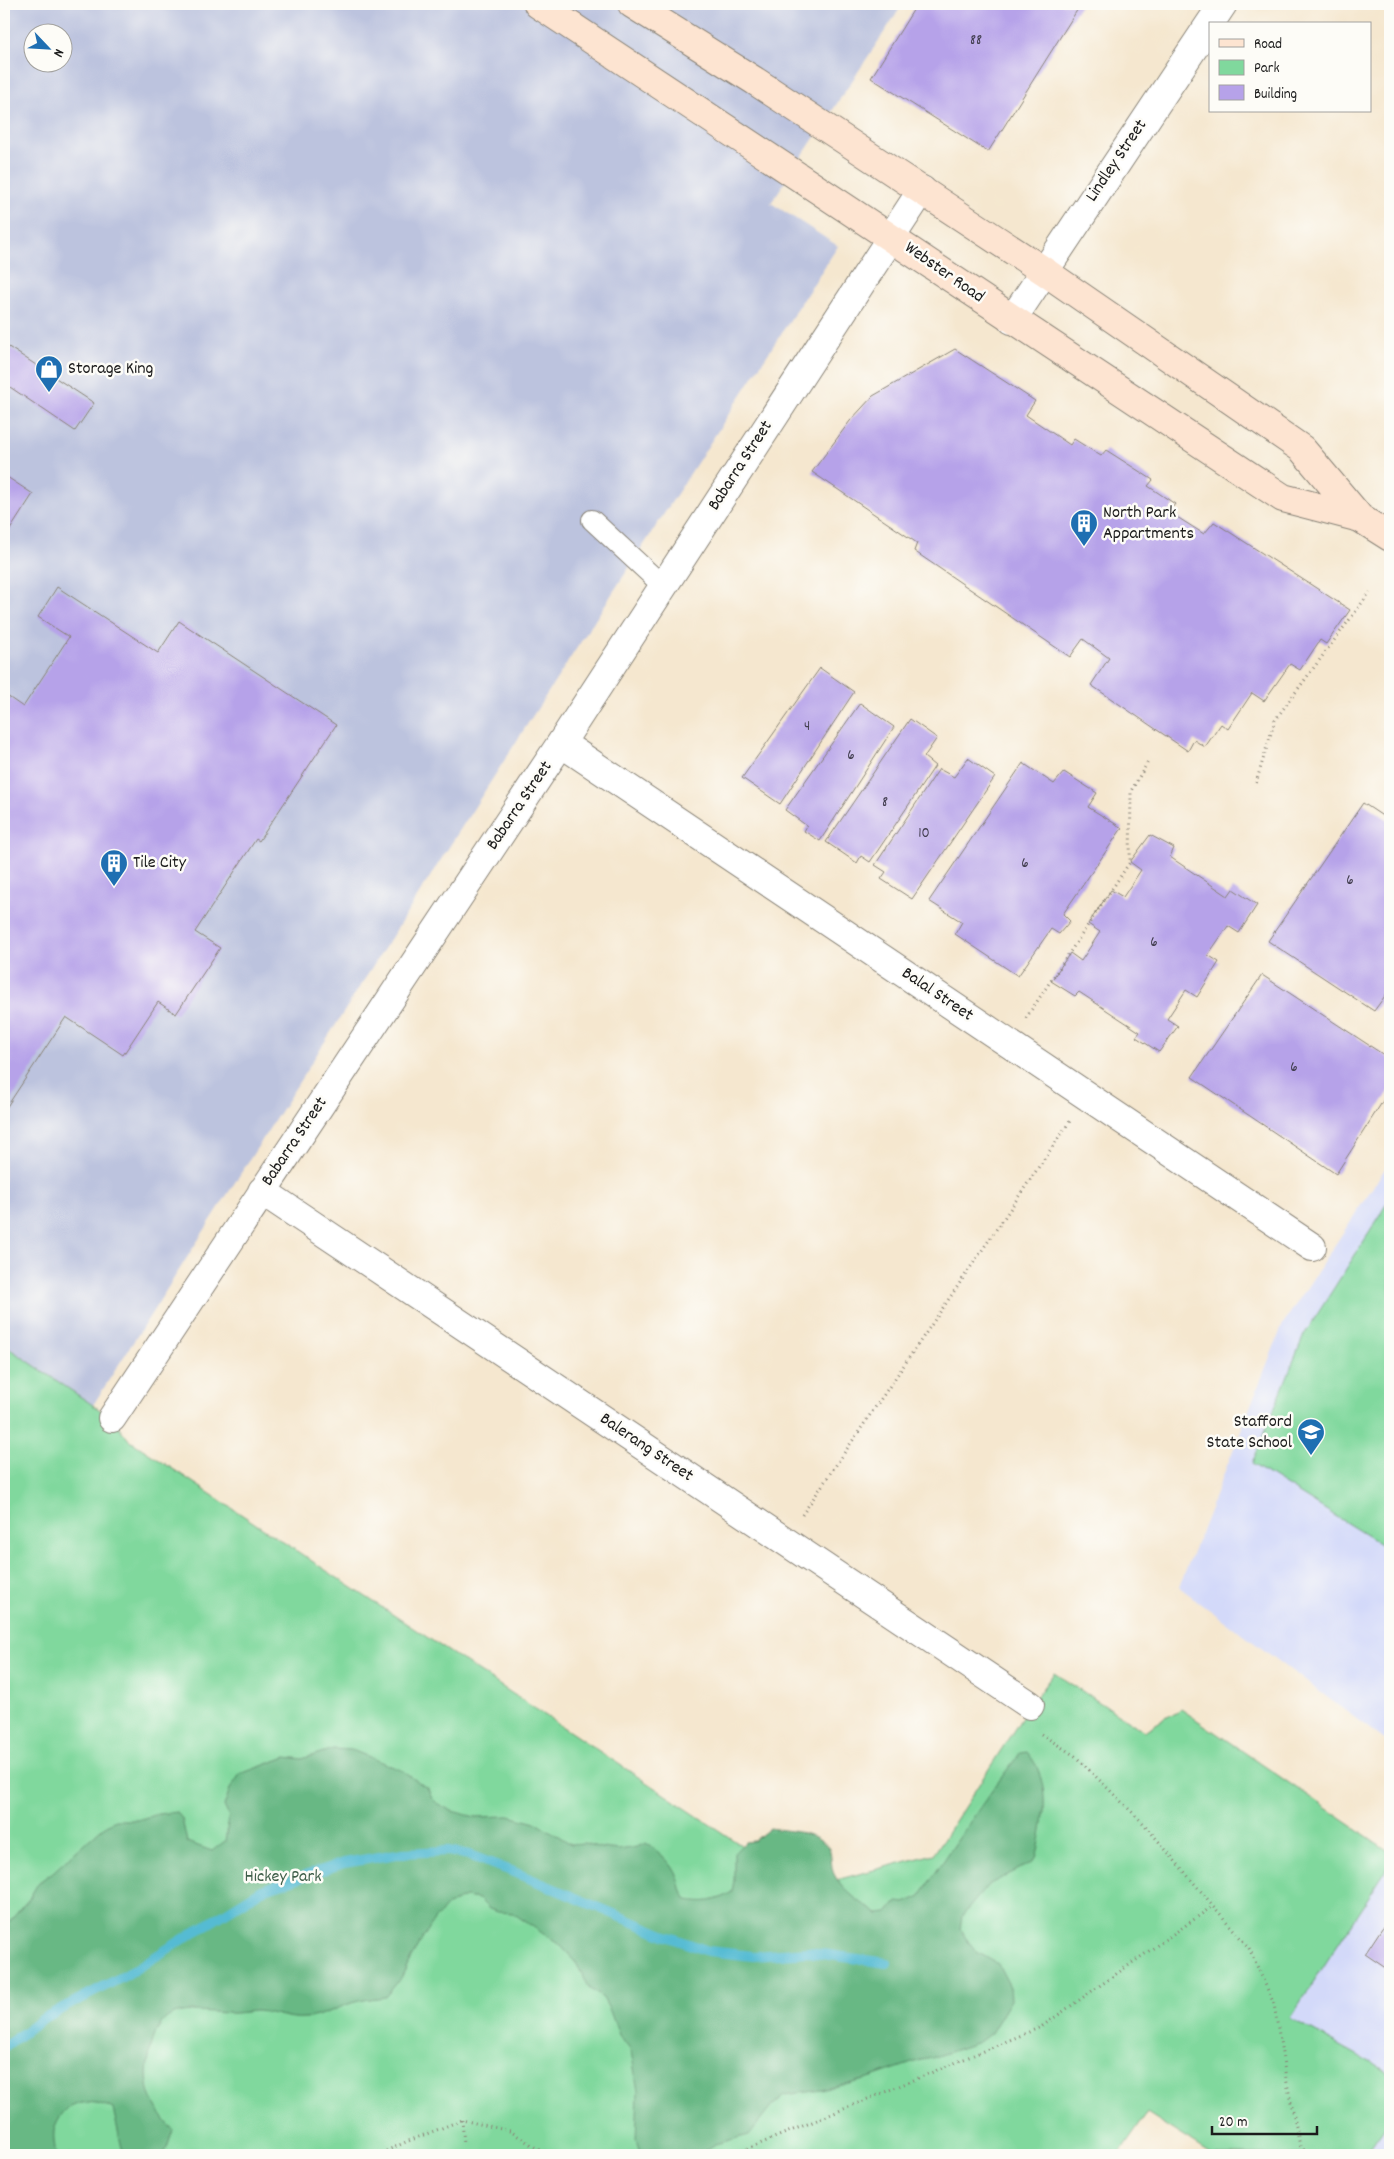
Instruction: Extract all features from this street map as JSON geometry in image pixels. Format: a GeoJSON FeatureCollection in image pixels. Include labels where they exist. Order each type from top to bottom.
{"type":"FeatureCollection","features":[{"type":"Feature","properties":{"kind":"main road","name":"Webster Road"},"geometry":{"type":"LineString","coordinates":[[538,4],[1283,498],[1360,518]]}},
{"type":"Feature","properties":{"kind":"main road","name":"Webster Road"},"geometry":{"type":"LineString","coordinates":[[632,4],[922,190],[1044,271],[1302,449],[1360,518],[1390,537]]}},
{"type":"Feature","properties":{"kind":"street","name":"Lindley Street"},"geometry":{"type":"LineString","coordinates":[[1211,22],[1223,4]]}},
{"type":"Feature","properties":{"kind":"street","name":"Lindley Street"},"geometry":{"type":"LineString","coordinates":[[1012,320],[1209,25]]}},
{"type":"Feature","properties":{"kind":"street","name":"Babarra Street"},"geometry":{"type":"LineString","coordinates":[[112,1418],[562,744],[922,190]]}},
{"type":"Feature","properties":{"kind":"street","name":"Balal Street"},"geometry":{"type":"LineString","coordinates":[[562,744],[1312,1247]]}},
{"type":"Feature","properties":{"kind":"street","name":"Balerang Street"},"geometry":{"type":"LineString","coordinates":[[262,1191],[1030,1705]]}},
{"type":"Feature","properties":{"kind":"lane"},"geometry":{"type":"LineString","coordinates":[[592,520],[663,586]]}},
{"type":"Feature","properties":{"kind":"path"},"geometry":{"type":"LineString","coordinates":[[1256,783],[1274,720],[1370,592]]}},
{"type":"Feature","properties":{"kind":"path"},"geometry":{"type":"LineString","coordinates":[[1009,1044],[1130,862],[1131,791],[1149,760]]}},
{"type":"Feature","properties":{"kind":"path"},"geometry":{"type":"LineString","coordinates":[[784,1541],[1087,1096]]}},
{"type":"Feature","properties":{"kind":"path"},"geometry":{"type":"LineString","coordinates":[[1030,1705],[1028,1725],[1075,1756],[1144,1824],[1249,1948],[1274,2004],[1286,2078],[1300,2146],[1309,2155]]}},
{"type":"Feature","properties":{"kind":"path"},"geometry":{"type":"LineString","coordinates":[[733,2155],[1041,2027],[1213,1906]]}},
{"type":"Feature","properties":{"kind":"path"},"geometry":{"type":"LineString","coordinates":[[462,2120],[464,2144]]}},
{"type":"Feature","properties":{"kind":"path"},"geometry":{"type":"LineString","coordinates":[[377,2155],[462,2120],[510,2131],[547,2155]]}},
{"type":"Feature","properties":{"kind":"shaded area"},"geometry":{"type":"Polygon","coordinates":[[[4,4],[903,4],[771,203],[838,246],[532,717],[93,1405],[4,1345],[4,4]]]}},
{"type":"Feature","properties":{"kind":"shaded area","name":"Stafford State School"},"geometry":{"type":"Polygon","coordinates":[[[1390,1161],[1390,1744],[1179,1587],[1283,1324],[1390,1161]]]}},
{"type":"Feature","properties":{"kind":"shaded area"},"geometry":{"type":"Polygon","coordinates":[[[1390,1864],[1390,2073],[1290,2018],[1390,1864]]]}},
{"type":"Feature","properties":{"kind":"shaded area"},"geometry":{"type":"Polygon","coordinates":[[[1390,2120],[1390,2155],[1366,2155],[1390,2120]]]}},
{"type":"Feature","properties":{"kind":"green space"},"geometry":{"type":"Polygon","coordinates":[[[1390,1200],[1390,1550],[1252,1464],[1304,1335],[1390,1200]]]}},
{"type":"Feature","properties":{"kind":"green space","name":"Hickey Park"},"geometry":{"type":"Polygon","coordinates":[[[4,1345],[112,1418],[129,1440],[806,1888],[934,1854],[1030,1705],[1054,1673],[1144,1731],[1181,1709],[1390,1852],[1390,1864],[1290,2018],[1390,2073],[1390,2120],[1366,2155],[1213,2155],[1147,2113],[1118,2155],[4,2155],[4,1345]]]}},
{"type":"Feature","properties":{"kind":"green space"},"geometry":{"type":"Polygon","coordinates":[[[333,1749],[352,1750],[403,1771],[428,1789],[432,1798],[438,1804],[452,1811],[475,1817],[509,1816],[539,1824],[571,1844],[584,1843],[601,1848],[619,1850],[637,1847],[646,1843],[661,1854],[673,1867],[687,1900],[710,1901],[732,1892],[734,1853],[745,1842],[754,1841],[770,1828],[811,1835],[822,1841],[829,1849],[833,1871],[843,1887],[878,1914],[888,1913],[897,1902],[905,1903],[919,1897],[1007,1770],[1020,1753],[1027,1752],[1035,1763],[1043,1789],[1044,1817],[1036,1858],[1031,1863],[988,1885],[962,1916],[960,1929],[977,1952],[998,1964],[1010,1987],[1011,2000],[991,2033],[979,2042],[868,2078],[822,2090],[785,2095],[772,2106],[749,2135],[715,2144],[699,2155],[643,2155],[640,2153],[636,2140],[638,2091],[631,2051],[619,2035],[603,1998],[590,1989],[575,1961],[561,1946],[513,1913],[489,1909],[479,1899],[465,1897],[446,1906],[434,1920],[401,1978],[385,1997],[359,2001],[305,2018],[293,2018],[256,2011],[230,2013],[196,2011],[174,2014],[165,2019],[158,2028],[153,2040],[147,2069],[151,2097],[173,2130],[167,2148],[161,2155],[127,2155],[122,2148],[113,2109],[95,2103],[86,2103],[77,2104],[69,2108],[57,2121],[54,2131],[56,2155],[4,2155],[4,1928],[28,1900],[39,1882],[53,1872],[102,1828],[115,1820],[137,1820],[158,1814],[177,1812],[182,1819],[187,1842],[212,1851],[225,1841],[229,1817],[224,1806],[230,1789],[240,1774],[286,1757],[302,1759],[333,1749]]]}},
{"type":"Feature","properties":{"kind":"building"},"geometry":{"type":"Polygon","coordinates":[[[917,4],[1081,4],[988,152],[871,78],[917,4]]]}},
{"type":"Feature","properties":{"kind":"building","name":"Storage King"},"geometry":{"type":"Polygon","coordinates":[[[4,344],[94,403],[75,431],[4,383],[4,344]]]}},
{"type":"Feature","properties":{"kind":"building","name":"North Park Appartments"},"geometry":{"type":"Polygon","coordinates":[[[955,349],[1035,401],[1026,415],[1070,445],[1074,439],[1101,456],[1106,450],[1153,480],[1148,486],[1175,504],[1169,512],[1204,534],[1214,522],[1350,610],[1326,644],[1320,640],[1300,670],[1290,664],[1264,701],[1252,693],[1228,729],[1221,724],[1205,747],[1194,740],[1188,751],[1091,685],[1109,658],[1083,639],[1070,657],[914,551],[917,543],[812,472],[850,421],[873,396],[955,349]]]}},
{"type":"Feature","properties":{"kind":"building"},"geometry":{"type":"Polygon","coordinates":[[[4,475],[33,494],[4,539],[4,475]]]}},
{"type":"Feature","properties":{"kind":"building","name":"Tile City"},"geometry":{"type":"Polygon","coordinates":[[[57,587],[158,653],[179,621],[336,725],[259,841],[256,839],[195,932],[220,948],[176,1014],[158,1002],[123,1055],[66,1017],[4,1111],[4,700],[7,696],[23,707],[69,637],[38,617],[57,587]]]}},
{"type":"Feature","properties":{"kind":"building"},"geometry":{"type":"Polygon","coordinates":[[[820,668],[854,692],[780,804],[742,778],[820,668]]]}},
{"type":"Feature","properties":{"kind":"building"},"geometry":{"type":"Polygon","coordinates":[[[860,703],[894,727],[820,841],[804,831],[807,826],[785,810],[860,703]]]}},
{"type":"Feature","properties":{"kind":"building"},"geometry":{"type":"Polygon","coordinates":[[[910,719],[937,738],[924,757],[935,766],[870,862],[861,856],[857,863],[826,842],[910,719]]]}},
{"type":"Feature","properties":{"kind":"building"},"geometry":{"type":"Polygon","coordinates":[[[968,758],[995,777],[912,899],[881,879],[886,872],[875,865],[939,769],[954,777],[968,758]]]}},
{"type":"Feature","properties":{"kind":"building"},"geometry":{"type":"Polygon","coordinates":[[[1023,763],[1054,784],[1064,772],[1097,793],[1088,807],[1122,828],[1063,914],[1070,921],[1059,934],[1051,929],[1018,976],[955,934],[962,922],[929,901],[1023,763]]]}},
{"type":"Feature","properties":{"kind":"building"},"geometry":{"type":"Polygon","coordinates":[[[1363,803],[1390,821],[1390,989],[1374,1011],[1268,941],[1363,803]]]}},
{"type":"Feature","properties":{"kind":"building"},"geometry":{"type":"Polygon","coordinates":[[[1150,835],[1174,848],[1170,857],[1228,896],[1233,889],[1257,905],[1239,933],[1228,926],[1208,955],[1219,962],[1197,997],[1186,990],[1167,1019],[1178,1026],[1159,1052],[1136,1037],[1140,1032],[1079,992],[1075,996],[1051,981],[1070,953],[1081,961],[1100,932],[1088,924],[1111,890],[1123,897],[1141,870],[1130,862],[1150,835]]]}},
{"type":"Feature","properties":{"kind":"building"},"geometry":{"type":"Polygon","coordinates":[[[1262,975],[1390,1059],[1390,1090],[1336,1174],[1192,1077],[1262,975]]]}},
{"type":"Feature","properties":{"kind":"building"},"geometry":{"type":"Polygon","coordinates":[[[1390,1916],[1390,1971],[1365,1954],[1390,1916]]]}},
{"type":"Feature","properties":{"kind":"waterway"},"geometry":{"type":"LineString","coordinates":[[4,2047],[44,2018],[126,1975],[262,1890],[344,1863],[403,1853],[448,1851],[469,1855],[664,1935],[708,1951],[753,1956],[808,1952],[887,1963]]}},
{"type":"Feature","properties":{"kind":"place","name":"Storage King"},"geometry":{"type":"Point","coordinates":[49,393]}},
{"type":"Feature","properties":{"kind":"place","name":"North Park Appartments"},"geometry":{"type":"Point","coordinates":[1084,547]}},
{"type":"Feature","properties":{"kind":"place","name":"Tile City"},"geometry":{"type":"Point","coordinates":[114,887]}},
{"type":"Feature","properties":{"kind":"place","name":"Stafford State School"},"geometry":{"type":"Point","coordinates":[1311,1456]}}]}
